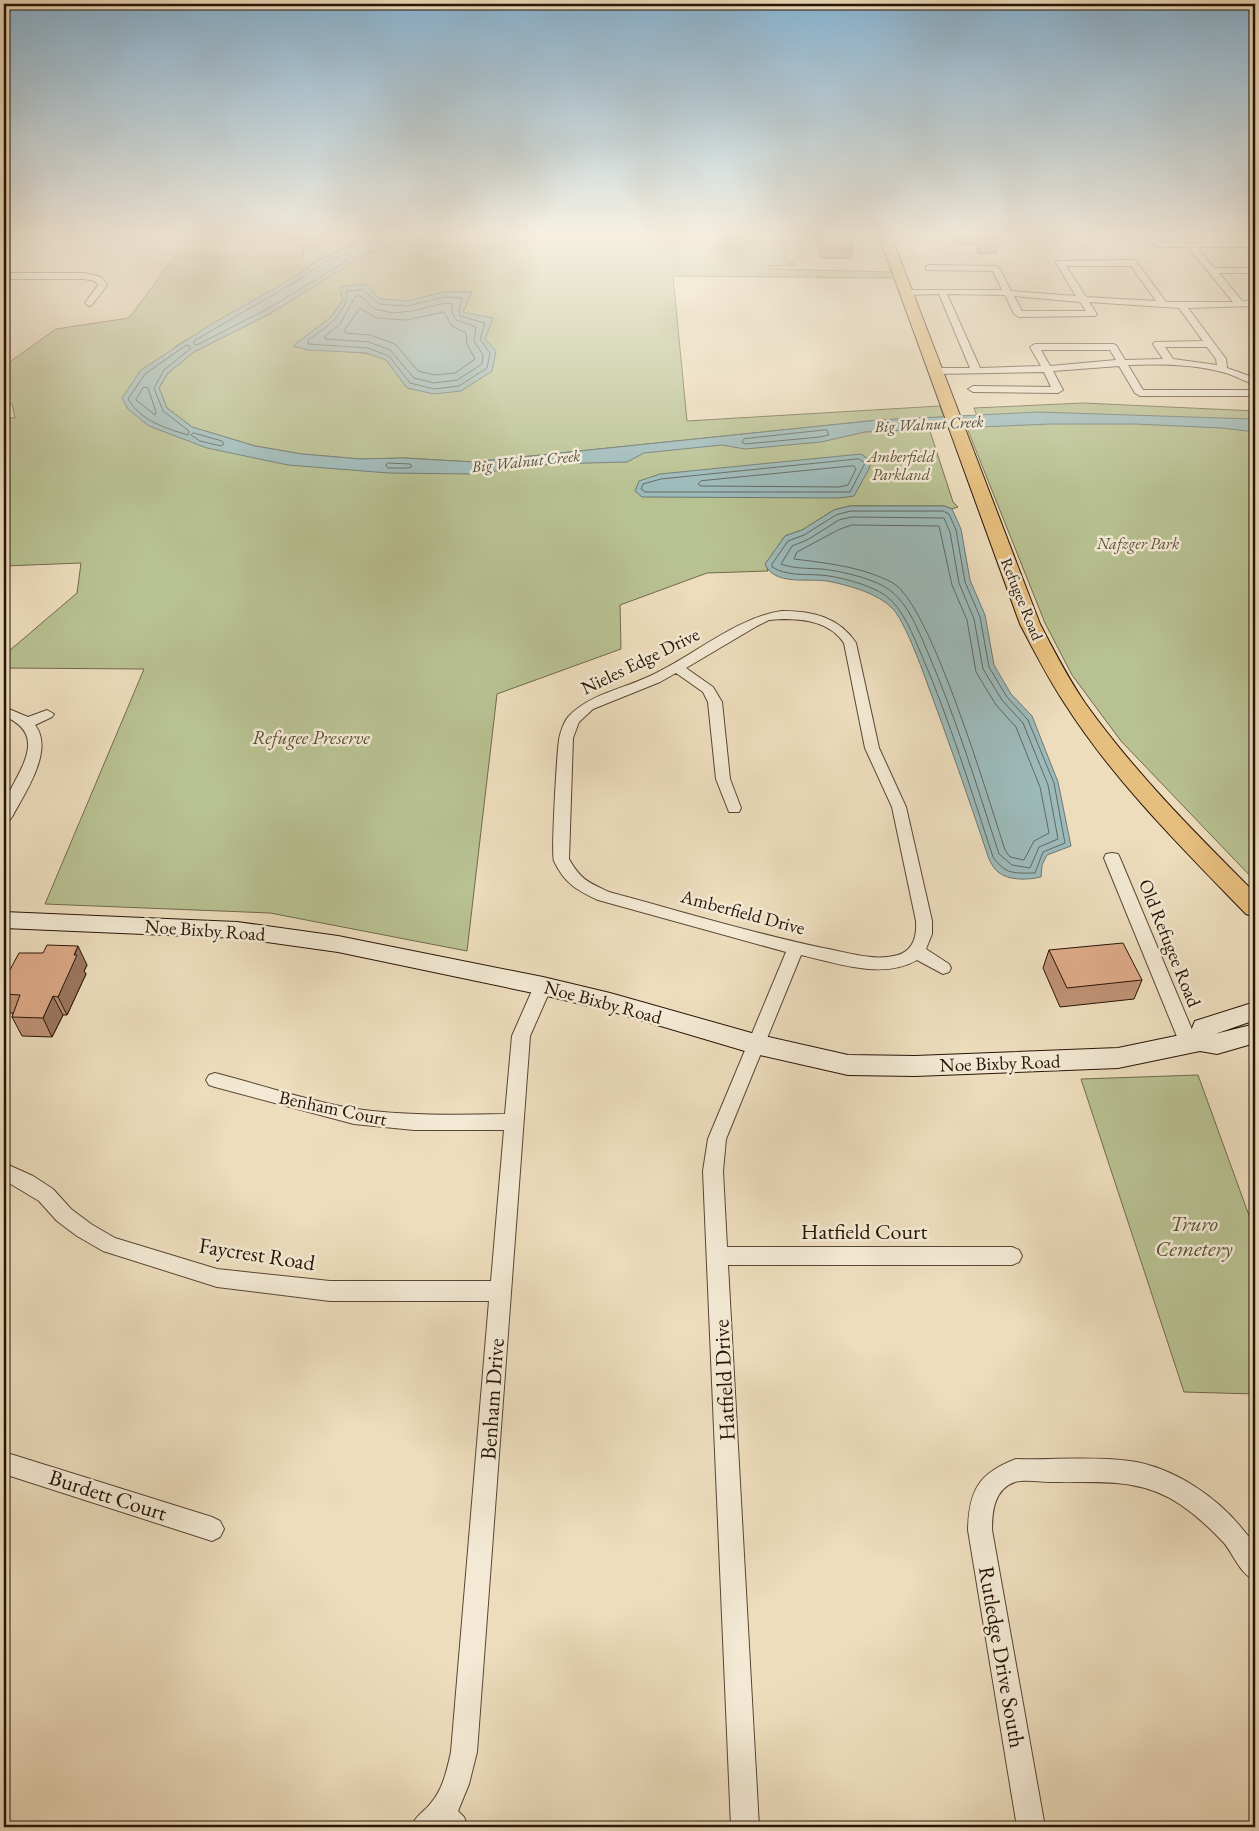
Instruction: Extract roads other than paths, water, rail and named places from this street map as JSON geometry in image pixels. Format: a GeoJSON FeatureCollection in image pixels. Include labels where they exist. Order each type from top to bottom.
{"type":"FeatureCollection","features":[{"type":"Feature","properties":{"kind":"main road","name":"Refugee Road"},"geometry":{"type":"LineString","coordinates":[[916,318],[1030,624],[1069,697],[1119,763],[1255,908]]}},
{"type":"Feature","properties":{"kind":"street"},"geometry":{"type":"LineString","coordinates":[[953,318],[976,371]]}},
{"type":"Feature","properties":{"kind":"street"},"geometry":{"type":"LineString","coordinates":[[1191,318],[1221,359],[1222,369]]}},
{"type":"Feature","properties":{"kind":"street"},"geometry":{"type":"LineString","coordinates":[[1170,362],[1158,344],[1210,344]]}},
{"type":"Feature","properties":{"kind":"street"},"geometry":{"type":"LineString","coordinates":[[973,390],[1058,390],[1035,347],[1113,347],[1140,393],[1255,393]]}},
{"type":"Feature","properties":{"kind":"street"},"geometry":{"type":"LineString","coordinates":[[935,371],[1047,369],[1121,362],[1170,362],[1222,369],[1255,381]]}},
{"type":"Feature","properties":{"kind":"street","name":"Nieles Edge Drive"},"geometry":{"type":"LineString","coordinates":[[565,869],[560,849],[566,738],[573,720],[588,706],[677,667],[761,619],[793,615],[812,618]]}},
{"type":"Feature","properties":{"kind":"street"},"geometry":{"type":"LineString","coordinates":[[812,618],[827,623],[842,632],[848,639],[872,748],[899,807],[917,885],[926,934],[916,951],[943,968]]}},
{"type":"Feature","properties":{"kind":"street"},"geometry":{"type":"LineString","coordinates":[[677,667],[708,690],[715,702],[723,779],[734,808]]}},
{"type":"Feature","properties":{"kind":"street"},"geometry":{"type":"LineString","coordinates":[[4,711],[20,716],[28,724],[36,739],[33,758],[4,817]]}},
{"type":"Feature","properties":{"kind":"street"},"geometry":{"type":"LineString","coordinates":[[28,724],[47,714]]}},
{"type":"Feature","properties":{"kind":"street","name":"Old Refugee Road"},"geometry":{"type":"LineString","coordinates":[[1112,858],[1194,1042]]}},
{"type":"Feature","properties":{"kind":"street","name":"Amberfield Drive"},"geometry":{"type":"LineString","coordinates":[[565,869],[581,885],[604,896],[795,949],[851,960],[890,962],[907,958],[916,951]]}},
{"type":"Feature","properties":{"kind":"street","name":"Noe Bixby Road"},"geometry":{"type":"LineString","coordinates":[[4,920],[166,926],[270,933],[338,944],[543,986],[610,1002],[755,1044],[833,1063],[897,1066],[1118,1058],[1194,1042],[1217,1044],[1255,1034]]}},
{"type":"Feature","properties":{"kind":"street","name":"Hatfield Drive"},"geometry":{"type":"LineString","coordinates":[[744,1827],[729,1462],[713,1171],[717,1139],[795,949]]}},
{"type":"Feature","properties":{"kind":"street","name":"Benham Drive"},"geometry":{"type":"LineString","coordinates":[[440,1822],[457,1783],[464,1752],[521,1036],[543,986]]}},
{"type":"Feature","properties":{"kind":"street"},"geometry":{"type":"LineString","coordinates":[[1194,1042],[1204,1028],[1255,1011]]}},
{"type":"Feature","properties":{"kind":"street","name":"Benham Court"},"geometry":{"type":"LineString","coordinates":[[215,1080],[354,1116],[428,1123],[514,1122]]}},
{"type":"Feature","properties":{"kind":"street","name":"Faycrest Road"},"geometry":{"type":"LineString","coordinates":[[4,1171],[46,1195],[64,1215],[84,1230],[110,1245],[217,1278],[330,1291],[500,1291]]}},
{"type":"Feature","properties":{"kind":"street","name":"Hatfield Court"},"geometry":{"type":"LineString","coordinates":[[717,1256],[1012,1256]]}},
{"type":"Feature","properties":{"kind":"street","name":"Burdett Court"},"geometry":{"type":"LineString","coordinates":[[4,1463],[212,1529]]}},
{"type":"Feature","properties":{"kind":"street","name":"Rutledge Drive South"},"geometry":{"type":"LineString","coordinates":[[1031,1827],[980,1530],[980,1506],[990,1488],[1001,1476],[1016,1470],[1118,1471],[1157,1480],[1179,1492],[1217,1520],[1234,1536],[1255,1568]]}},
{"type":"Feature","properties":{"kind":"water","name":"Big Walnut Creek"},"geometry":{"type":"Polygon","coordinates":[[[221,318],[260,318],[194,352],[168,373],[159,388],[167,408],[192,427],[255,446],[302,454],[360,459],[404,458],[473,462],[879,420],[1038,412],[1255,419],[1255,432],[1222,428],[1135,424],[1050,424],[865,432],[821,442],[745,449],[722,445],[644,453],[627,462],[551,464],[472,474],[388,473],[288,465],[207,448],[149,426],[128,409],[122,398],[141,370],[221,318]]]}},
{"type":"Feature","properties":{"kind":"water"},"geometry":{"type":"Polygon","coordinates":[[[329,318],[493,318],[485,339],[496,351],[492,371],[461,391],[434,394],[407,388],[386,360],[367,353],[308,350],[293,346],[329,318]]]}},
{"type":"Feature","properties":{"kind":"water"},"geometry":{"type":"Polygon","coordinates":[[[861,454],[871,461],[869,469],[854,496],[839,498],[642,497],[635,491],[639,481],[660,474],[861,454]]]}},
{"type":"Feature","properties":{"kind":"water"},"geometry":{"type":"Polygon","coordinates":[[[850,506],[944,506],[952,509],[961,529],[970,580],[985,615],[994,665],[1011,694],[1032,716],[1058,782],[1071,846],[1047,855],[1042,865],[1041,877],[1025,879],[1002,875],[995,869],[989,859],[920,663],[907,632],[893,609],[879,598],[862,590],[827,581],[792,580],[776,576],[769,571],[765,564],[785,536],[802,530],[834,510],[850,506]]]}},
{"type":"Feature","properties":{"kind":"park label","name":"Amberfield Parkland"},"geometry":{"type":"Point","coordinates":[901,465]}},
{"type":"Feature","properties":{"kind":"park label","name":"Nafzger Park"},"geometry":{"type":"Point","coordinates":[1138,543]}},
{"type":"Feature","properties":{"kind":"park label","name":"Refugee Preserve"},"geometry":{"type":"Point","coordinates":[311,737]}},
{"type":"Feature","properties":{"kind":"park label","name":"Truro Cemetery"},"geometry":{"type":"Point","coordinates":[1194,1236]}}]}
